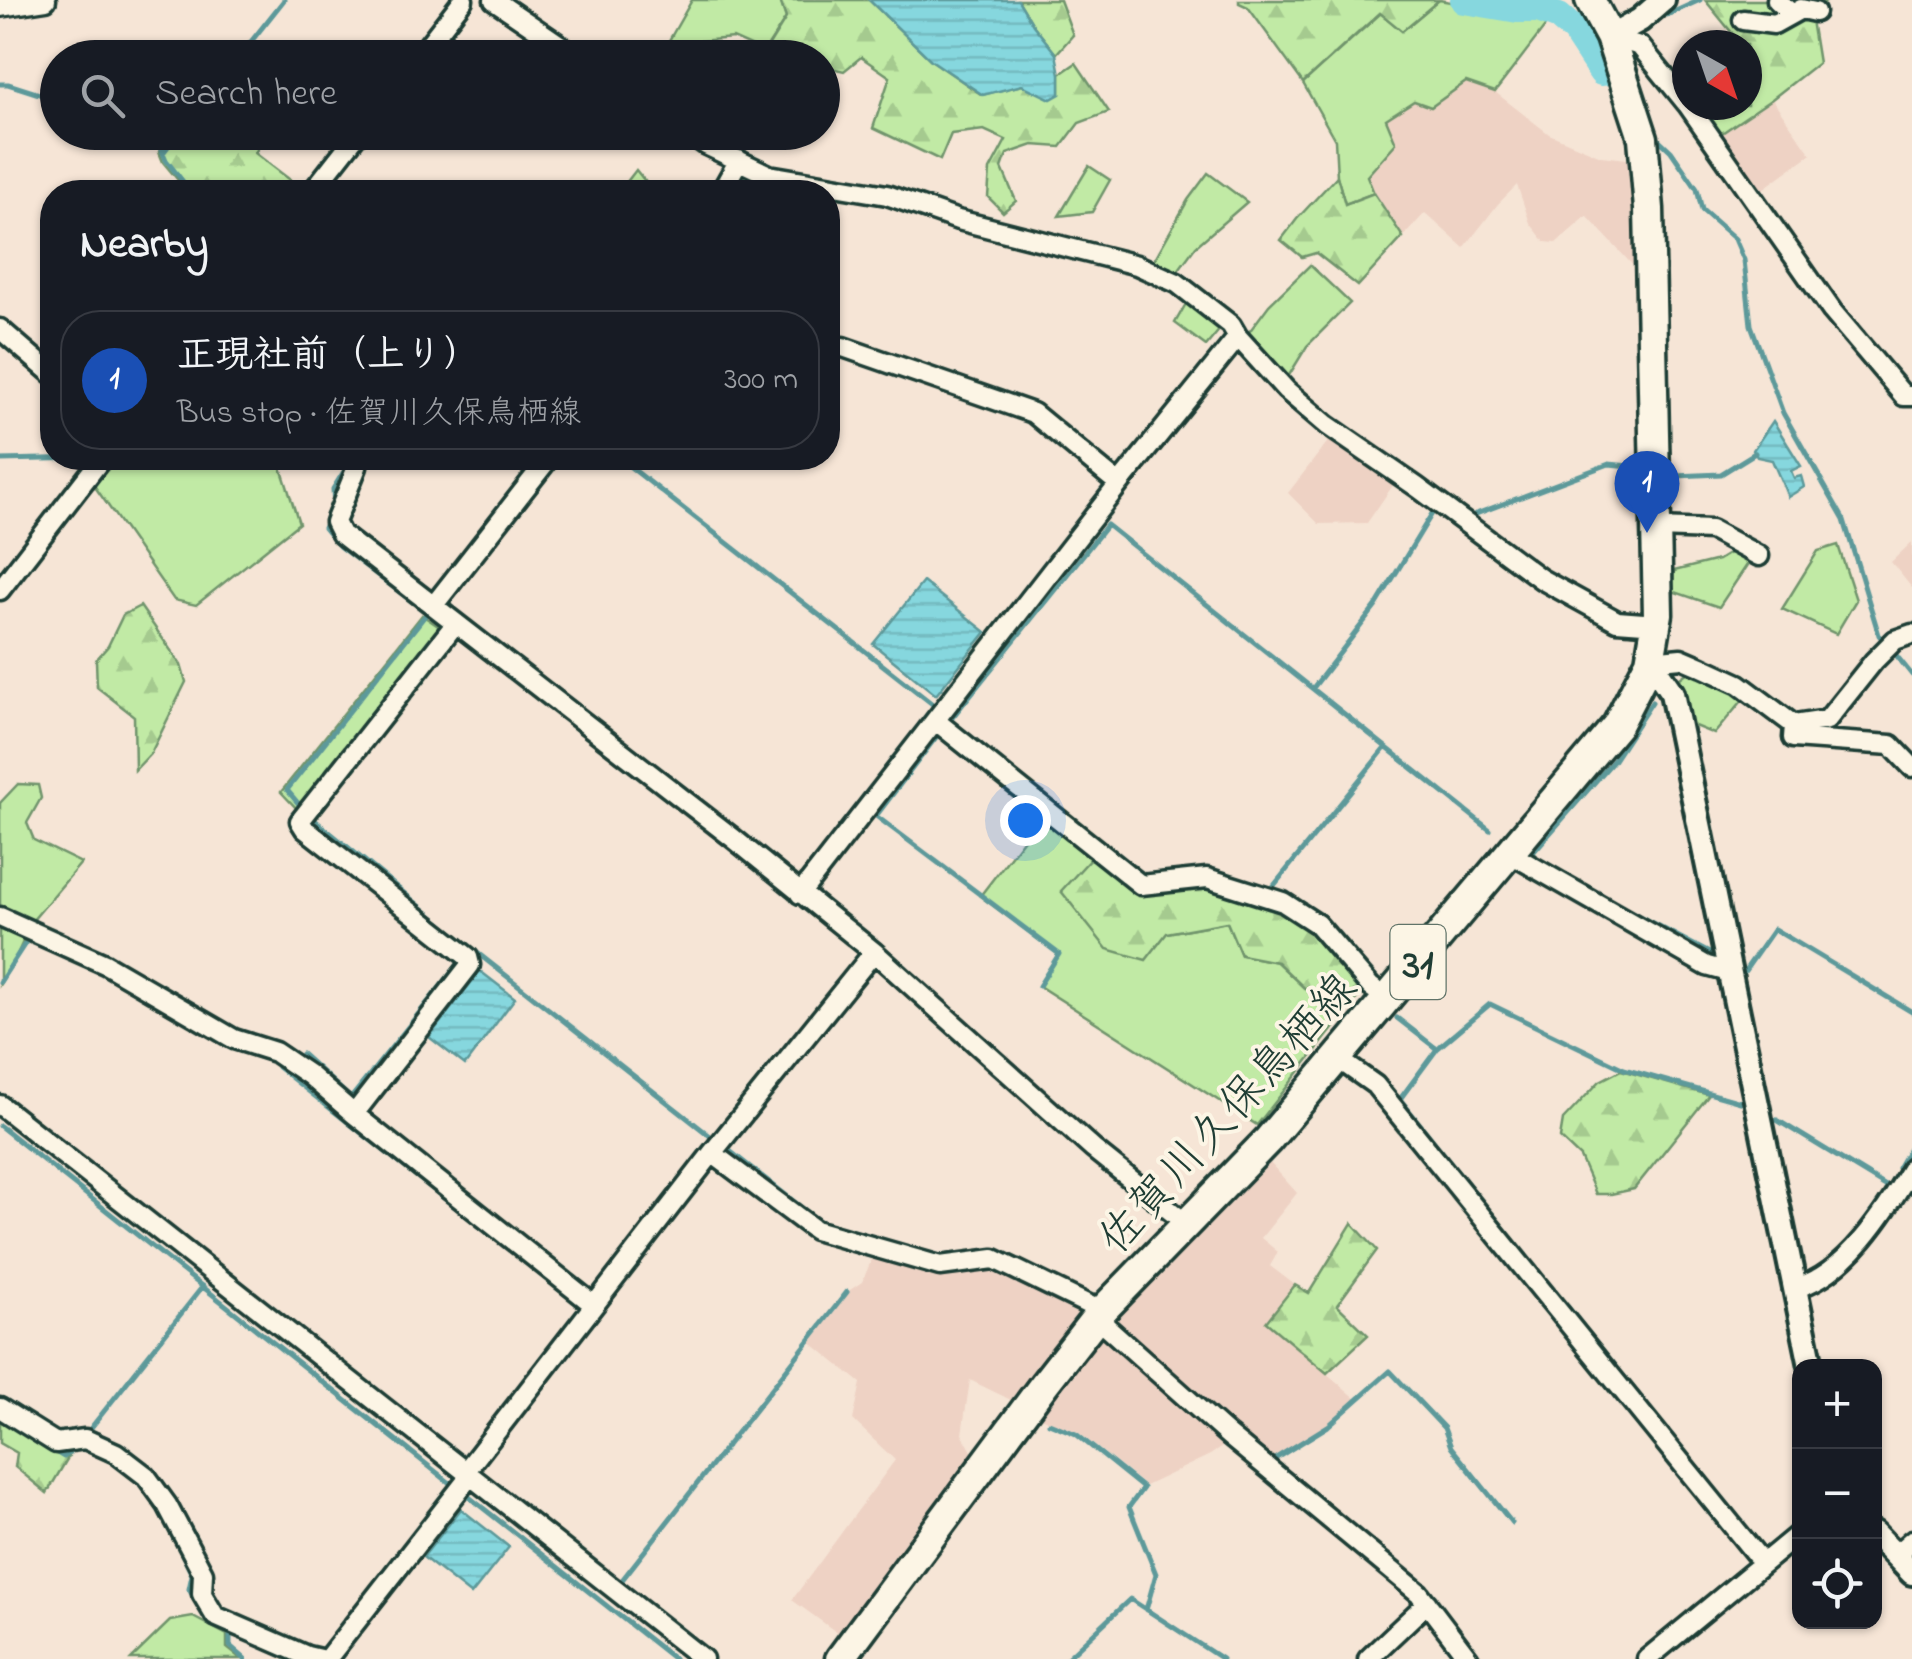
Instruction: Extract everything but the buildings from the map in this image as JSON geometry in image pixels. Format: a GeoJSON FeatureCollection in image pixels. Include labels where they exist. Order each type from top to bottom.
{"type":"FeatureCollection","features":[{"type":"Feature","properties":{"kind":"main road","name":"31"},"geometry":{"type":"LineString","coordinates":[[1590,0],[1610,37]]}},
{"type":"Feature","properties":{"kind":"main road","name":"佐賀川久保鳥栖線"},"geometry":{"type":"LineString","coordinates":[[840,1659],[1098,1316],[1268,1140],[1617,725],[1650,662],[1656,624],[1658,528],[1649,208],[1642,138],[1610,37]]}},
{"type":"Feature","properties":{"kind":"street"},"geometry":{"type":"LineString","coordinates":[[0,7],[46,0]]}},
{"type":"Feature","properties":{"kind":"street"},"geometry":{"type":"LineString","coordinates":[[432,40],[463,0]]}},
{"type":"Feature","properties":{"kind":"street"},"geometry":{"type":"LineString","coordinates":[[494,0],[553,40]]}},
{"type":"Feature","properties":{"kind":"street"},"geometry":{"type":"LineString","coordinates":[[1610,37],[1640,20],[1663,0]]}},
{"type":"Feature","properties":{"kind":"street"},"geometry":{"type":"LineString","coordinates":[[1777,0],[1792,14]]}},
{"type":"Feature","properties":{"kind":"street"},"geometry":{"type":"LineString","coordinates":[[1744,20],[1774,24],[1800,9],[1815,12]]}},
{"type":"Feature","properties":{"kind":"street"},"geometry":{"type":"LineString","coordinates":[[1610,37],[1640,46],[1672,85]]}},
{"type":"Feature","properties":{"kind":"street"},"geometry":{"type":"LineString","coordinates":[[1698,120],[1832,311],[1904,396],[1912,396]]}},
{"type":"Feature","properties":{"kind":"street"},"geometry":{"type":"LineString","coordinates":[[321,180],[345,150]]}},
{"type":"Feature","properties":{"kind":"street"},"geometry":{"type":"LineString","coordinates":[[718,150],[769,176],[794,180]]}},
{"type":"Feature","properties":{"kind":"street"},"geometry":{"type":"LineString","coordinates":[[728,180],[739,160]]}},
{"type":"Feature","properties":{"kind":"street"},"geometry":{"type":"LineString","coordinates":[[840,187],[887,195],[958,220],[1137,265],[1177,283],[1230,325],[1286,390],[1327,425],[1541,579],[1617,621],[1656,624]]}},
{"type":"Feature","properties":{"kind":"street"},"geometry":{"type":"LineString","coordinates":[[0,329],[40,364]]}},
{"type":"Feature","properties":{"kind":"street"},"geometry":{"type":"LineString","coordinates":[[800,894],[942,726],[1118,484],[1238,337]]}},
{"type":"Feature","properties":{"kind":"street"},"geometry":{"type":"LineString","coordinates":[[840,347],[1033,413],[1118,484]]}},
{"type":"Feature","properties":{"kind":"street"},"geometry":{"type":"LineString","coordinates":[[0,590],[93,470]]}},
{"type":"Feature","properties":{"kind":"street"},"geometry":{"type":"LineString","coordinates":[[356,470],[336,522],[341,534],[874,952],[1092,1148],[1188,1225]]}},
{"type":"Feature","properties":{"kind":"street"},"geometry":{"type":"LineString","coordinates":[[434,606],[540,470]]}},
{"type":"Feature","properties":{"kind":"street"},"geometry":{"type":"LineString","coordinates":[[1658,528],[1711,530],[1759,556]]}},
{"type":"Feature","properties":{"kind":"street"},"geometry":{"type":"LineString","coordinates":[[354,1114],[470,964],[468,957],[305,829],[300,821],[456,623]]}},
{"type":"Feature","properties":{"kind":"street"},"geometry":{"type":"LineString","coordinates":[[1810,1359],[1672,693],[1650,662],[1681,658],[1702,667],[1739,684],[1794,725],[1827,720],[1897,642]]}},
{"type":"Feature","properties":{"kind":"street"},"geometry":{"type":"LineString","coordinates":[[1794,725],[1793,738],[1891,745],[1912,767]]}},
{"type":"Feature","properties":{"kind":"street"},"geometry":{"type":"LineString","coordinates":[[942,726],[1141,885],[1207,878],[1283,902],[1317,924],[1372,987],[1387,998]]}},
{"type":"Feature","properties":{"kind":"street"},"geometry":{"type":"LineString","coordinates":[[1509,853],[1707,966],[1729,972]]}},
{"type":"Feature","properties":{"kind":"street"},"geometry":{"type":"LineString","coordinates":[[0,917],[105,964],[234,1039],[275,1052],[309,1075],[594,1305]]}},
{"type":"Feature","properties":{"kind":"street"},"geometry":{"type":"LineString","coordinates":[[328,1659],[454,1498],[594,1305],[874,952]]}},
{"type":"Feature","properties":{"kind":"street"},"geometry":{"type":"LineString","coordinates":[[1337,1058],[1376,1085],[1762,1562]]}},
{"type":"Feature","properties":{"kind":"street"},"geometry":{"type":"LineString","coordinates":[[0,1105],[702,1659]]}},
{"type":"Feature","properties":{"kind":"street"},"geometry":{"type":"LineString","coordinates":[[712,1153],[814,1230],[940,1266],[994,1259],[1090,1306],[1107,1327],[1229,1436],[1420,1593],[1470,1659]]}},
{"type":"Feature","properties":{"kind":"street"},"geometry":{"type":"LineString","coordinates":[[1795,1288],[1834,1270],[1853,1251],[1907,1188],[1912,1167]]}},
{"type":"Feature","properties":{"kind":"street"},"geometry":{"type":"LineString","coordinates":[[0,1408],[56,1443],[85,1439],[116,1453],[146,1476],[167,1505],[204,1573],[202,1594],[215,1616],[320,1659]]}},
{"type":"Feature","properties":{"kind":"street"},"geometry":{"type":"LineString","coordinates":[[1647,1659],[1792,1539]]}},
{"type":"Feature","properties":{"kind":"street"},"geometry":{"type":"LineString","coordinates":[[1903,1548],[1912,1573]]}},
{"type":"Feature","properties":{"kind":"street"},"geometry":{"type":"LineString","coordinates":[[1368,1659],[1427,1603]]}},
{"type":"Feature","properties":{"kind":"shaded area"},"geometry":{"type":"Polygon","coordinates":[[[1466,82],[1495,92],[1549,134],[1601,156],[1627,159],[1636,213],[1639,272],[1587,216],[1556,243],[1545,242],[1530,223],[1517,185],[1464,248],[1425,213],[1403,237],[1367,176],[1396,143],[1386,120],[1414,101],[1431,107],[1466,82]]]}},
{"type":"Feature","properties":{"kind":"shaded area"},"geometry":{"type":"Polygon","coordinates":[[[1772,99],[1811,154],[1756,194],[1716,137],[1741,120],[1762,120],[1762,106],[1772,99]]]}},
{"type":"Feature","properties":{"kind":"shaded area"},"geometry":{"type":"Polygon","coordinates":[[[1333,435],[1398,478],[1367,523],[1319,524],[1288,493],[1333,435]]]}},
{"type":"Feature","properties":{"kind":"shaded area"},"geometry":{"type":"Polygon","coordinates":[[[1912,542],[1912,588],[1891,562],[1912,542]]]}},
{"type":"Feature","properties":{"kind":"shaded area"},"geometry":{"type":"Polygon","coordinates":[[[1270,1163],[1297,1193],[1261,1238],[1278,1252],[1270,1266],[1295,1285],[1266,1322],[1358,1400],[1328,1428],[1273,1463],[1237,1437],[1210,1455],[1145,1486],[1078,1432],[1040,1417],[1108,1324],[1270,1163]]]}},
{"type":"Feature","properties":{"kind":"shaded area"},"geometry":{"type":"Polygon","coordinates":[[[875,1252],[993,1263],[1083,1307],[1011,1400],[970,1380],[962,1434],[973,1453],[839,1634],[792,1600],[895,1460],[853,1420],[861,1383],[809,1341],[847,1292],[862,1282],[875,1252]]]}},
{"type":"Feature","properties":{"kind":"green space"},"geometry":{"type":"Polygon","coordinates":[[[692,0],[780,0],[786,18],[772,40],[669,40],[692,0]]]}},
{"type":"Feature","properties":{"kind":"green space"},"geometry":{"type":"Polygon","coordinates":[[[780,0],[869,0],[931,60],[982,95],[1022,85],[1060,93],[1060,74],[1076,63],[1109,112],[1079,123],[1061,147],[1033,145],[1007,154],[1002,168],[1016,201],[1003,212],[988,197],[990,170],[1006,140],[984,130],[951,134],[940,160],[873,128],[890,77],[861,57],[840,70],[840,40],[772,40],[786,18],[780,0]]]}},
{"type":"Feature","properties":{"kind":"green space"},"geometry":{"type":"Polygon","coordinates":[[[1018,0],[1060,0],[1073,35],[1056,54],[1033,25],[1018,0]]]}},
{"type":"Feature","properties":{"kind":"green space"},"geometry":{"type":"Polygon","coordinates":[[[1239,0],[1439,0],[1402,31],[1380,13],[1303,83],[1239,0]]]}},
{"type":"Feature","properties":{"kind":"green space"},"geometry":{"type":"Polygon","coordinates":[[[1439,0],[1551,19],[1495,92],[1466,82],[1431,107],[1414,101],[1386,119],[1396,143],[1367,176],[1374,193],[1345,204],[1337,176],[1335,140],[1303,83],[1381,13],[1402,31],[1439,0]]]}},
{"type":"Feature","properties":{"kind":"green space"},"geometry":{"type":"Polygon","coordinates":[[[1705,0],[1828,0],[1810,14],[1818,63],[1762,106],[1762,30],[1730,30],[1705,0]]]}},
{"type":"Feature","properties":{"kind":"green space"},"geometry":{"type":"Polygon","coordinates":[[[1705,120],[1741,120],[1716,137],[1705,120]]]}},
{"type":"Feature","properties":{"kind":"green space"},"geometry":{"type":"Polygon","coordinates":[[[257,150],[255,153],[290,180],[178,180],[159,152],[257,150]]]}},
{"type":"Feature","properties":{"kind":"green space"},"geometry":{"type":"Polygon","coordinates":[[[1089,166],[1110,180],[1092,212],[1059,216],[1089,166]]]}},
{"type":"Feature","properties":{"kind":"green space"},"geometry":{"type":"Polygon","coordinates":[[[636,170],[644,180],[628,180],[636,170]]]}},
{"type":"Feature","properties":{"kind":"green space"},"geometry":{"type":"Polygon","coordinates":[[[1208,173],[1247,202],[1196,246],[1177,272],[1153,262],[1188,200],[1208,173]]]}},
{"type":"Feature","properties":{"kind":"green space"},"geometry":{"type":"Polygon","coordinates":[[[1337,176],[1345,204],[1374,193],[1403,237],[1358,286],[1316,253],[1302,257],[1281,240],[1337,176]]]}},
{"type":"Feature","properties":{"kind":"green space"},"geometry":{"type":"Polygon","coordinates":[[[1310,265],[1350,303],[1307,346],[1288,377],[1246,336],[1269,305],[1310,265]]]}},
{"type":"Feature","properties":{"kind":"green space"},"geometry":{"type":"Polygon","coordinates":[[[1187,302],[1221,328],[1206,346],[1175,323],[1187,302]]]}},
{"type":"Feature","properties":{"kind":"green space"},"geometry":{"type":"Polygon","coordinates":[[[104,470],[282,470],[299,523],[196,605],[174,600],[93,484],[104,470]]]}},
{"type":"Feature","properties":{"kind":"green space"},"geometry":{"type":"Polygon","coordinates":[[[1838,545],[1856,600],[1836,634],[1782,609],[1818,551],[1838,545]]]}},
{"type":"Feature","properties":{"kind":"green space"},"geometry":{"type":"Polygon","coordinates":[[[1738,548],[1753,556],[1719,607],[1672,591],[1674,571],[1718,560],[1738,548]]]}},
{"type":"Feature","properties":{"kind":"green space"},"geometry":{"type":"Polygon","coordinates":[[[140,606],[181,665],[186,682],[151,753],[135,770],[134,716],[97,687],[96,660],[108,646],[123,615],[140,606]]]}},
{"type":"Feature","properties":{"kind":"green space"},"geometry":{"type":"Polygon","coordinates":[[[422,615],[444,630],[300,812],[281,792],[422,615]]]}},
{"type":"Feature","properties":{"kind":"green space"},"geometry":{"type":"Polygon","coordinates":[[[1692,669],[1747,695],[1714,734],[1692,725],[1680,678],[1692,669]]]}},
{"type":"Feature","properties":{"kind":"green space"},"geometry":{"type":"Polygon","coordinates":[[[18,784],[38,785],[41,798],[27,823],[34,840],[81,863],[33,920],[0,984],[0,803],[18,784]]]}},
{"type":"Feature","properties":{"kind":"green space"},"geometry":{"type":"Polygon","coordinates":[[[1043,814],[1094,855],[1167,933],[1227,922],[1241,955],[1277,962],[1339,1021],[1257,1125],[1039,986],[1058,954],[980,896],[1043,814]]]}},
{"type":"Feature","properties":{"kind":"green space"},"geometry":{"type":"Polygon","coordinates":[[[1094,855],[1143,891],[1205,882],[1278,906],[1312,928],[1362,992],[1339,1021],[1277,962],[1241,955],[1227,922],[1167,933],[1146,960],[1107,949],[1061,891],[1094,855]]]}},
{"type":"Feature","properties":{"kind":"green space"},"geometry":{"type":"Polygon","coordinates":[[[1621,1070],[1709,1095],[1634,1189],[1596,1194],[1580,1157],[1560,1138],[1563,1120],[1600,1081],[1621,1070]]]}},
{"type":"Feature","properties":{"kind":"green space"},"geometry":{"type":"Polygon","coordinates":[[[1352,1223],[1377,1250],[1337,1305],[1368,1335],[1327,1373],[1266,1322],[1295,1285],[1309,1293],[1352,1223]]]}},
{"type":"Feature","properties":{"kind":"green space"},"geometry":{"type":"Polygon","coordinates":[[[0,1412],[69,1456],[47,1493],[15,1467],[17,1453],[0,1443],[0,1412]]]}},
{"type":"Feature","properties":{"kind":"green space"},"geometry":{"type":"Polygon","coordinates":[[[193,1617],[227,1635],[227,1648],[241,1659],[131,1659],[170,1621],[193,1617]]]}},
{"type":"Feature","properties":{"kind":"water"},"geometry":{"type":"Polygon","coordinates":[[[869,0],[1018,0],[1056,54],[1060,94],[1051,99],[1022,85],[983,95],[931,60],[869,0]]]}},
{"type":"Feature","properties":{"kind":"water"},"geometry":{"type":"Polygon","coordinates":[[[1773,421],[1801,466],[1791,471],[1794,478],[1801,476],[1804,487],[1788,497],[1772,460],[1757,457],[1753,450],[1773,421]]]}},
{"type":"Feature","properties":{"kind":"water"},"geometry":{"type":"Polygon","coordinates":[[[923,582],[986,632],[936,695],[873,644],[923,582]]]}},
{"type":"Feature","properties":{"kind":"water"},"geometry":{"type":"Polygon","coordinates":[[[480,971],[515,998],[465,1065],[429,1037],[480,971]]]}},
{"type":"Feature","properties":{"kind":"water"},"geometry":{"type":"Polygon","coordinates":[[[461,1509],[509,1547],[471,1595],[423,1557],[461,1509]]]}},
{"type":"Feature","properties":{"kind":"waterway"},"geometry":{"type":"LineString","coordinates":[[252,40],[284,0]]}},
{"type":"Feature","properties":{"kind":"waterway"},"geometry":{"type":"LineString","coordinates":[[1464,0],[1538,9],[1559,17],[1575,31],[1602,72]]}},
{"type":"Feature","properties":{"kind":"waterway"},"geometry":{"type":"LineString","coordinates":[[1667,15],[1700,0]]}},
{"type":"Feature","properties":{"kind":"waterway"},"geometry":{"type":"LineString","coordinates":[[1602,72],[1612,84]]}},
{"type":"Feature","properties":{"kind":"waterway"},"geometry":{"type":"LineString","coordinates":[[0,84],[40,94]]}},
{"type":"Feature","properties":{"kind":"waterway"},"geometry":{"type":"LineString","coordinates":[[1654,135],[1671,151],[1697,189],[1702,210],[1735,239],[1744,260],[1751,325],[1783,413],[1844,520],[1879,635],[1885,642]]}},
{"type":"Feature","properties":{"kind":"waterway"},"geometry":{"type":"LineString","coordinates":[[162,150],[182,180]]}},
{"type":"Feature","properties":{"kind":"waterway"},"geometry":{"type":"LineString","coordinates":[[1074,435],[1113,466]]}},
{"type":"Feature","properties":{"kind":"waterway"},"geometry":{"type":"LineString","coordinates":[[1676,476],[1721,474],[1755,453]]}},
{"type":"Feature","properties":{"kind":"waterway"},"geometry":{"type":"LineString","coordinates":[[0,460],[40,459]]}},
{"type":"Feature","properties":{"kind":"waterway"},"geometry":{"type":"LineString","coordinates":[[1468,517],[1609,464],[1640,467]]}},
{"type":"Feature","properties":{"kind":"waterway"},"geometry":{"type":"LineString","coordinates":[[334,507],[333,489],[345,470]]}},
{"type":"Feature","properties":{"kind":"waterway"},"geometry":{"type":"LineString","coordinates":[[634,470],[935,706]]}},
{"type":"Feature","properties":{"kind":"waterway"},"geometry":{"type":"LineString","coordinates":[[1313,688],[1376,606],[1436,507]]}},
{"type":"Feature","properties":{"kind":"waterway"},"geometry":{"type":"LineString","coordinates":[[303,809],[287,790],[427,613],[339,546],[324,528],[327,521]]}},
{"type":"Feature","properties":{"kind":"waterway"},"geometry":{"type":"LineString","coordinates":[[947,724],[1107,525],[1490,830]]}},
{"type":"Feature","properties":{"kind":"waterway"},"geometry":{"type":"LineString","coordinates":[[1892,650],[1912,675]]}},
{"type":"Feature","properties":{"kind":"waterway"},"geometry":{"type":"LineString","coordinates":[[1529,857],[1614,760],[1652,702]]}},
{"type":"Feature","properties":{"kind":"waterway"},"geometry":{"type":"LineString","coordinates":[[940,732],[876,816],[1059,954],[1039,986]]}},
{"type":"Feature","properties":{"kind":"waterway"},"geometry":{"type":"LineString","coordinates":[[1272,888],[1386,747]]}},
{"type":"Feature","properties":{"kind":"waterway"},"geometry":{"type":"LineString","coordinates":[[311,817],[714,1139]]}},
{"type":"Feature","properties":{"kind":"waterway"},"geometry":{"type":"LineString","coordinates":[[1605,898],[1713,955]]}},
{"type":"Feature","properties":{"kind":"waterway"},"geometry":{"type":"LineString","coordinates":[[1744,972],[1774,929],[1912,1012]]}},
{"type":"Feature","properties":{"kind":"waterway"},"geometry":{"type":"LineString","coordinates":[[0,982],[26,942]]}},
{"type":"Feature","properties":{"kind":"waterway"},"geometry":{"type":"LineString","coordinates":[[106,955],[161,987]]}},
{"type":"Feature","properties":{"kind":"waterway"},"geometry":{"type":"LineString","coordinates":[[302,1054],[351,1098],[460,962]]}},
{"type":"Feature","properties":{"kind":"waterway"},"geometry":{"type":"LineString","coordinates":[[1438,1048],[1490,1004],[1624,1069],[1744,1103]]}},
{"type":"Feature","properties":{"kind":"waterway"},"geometry":{"type":"LineString","coordinates":[[1397,1018],[1437,1049],[1400,1099],[1560,1299]]}},
{"type":"Feature","properties":{"kind":"waterway"},"geometry":{"type":"LineString","coordinates":[[278,1067],[579,1305]]}},
{"type":"Feature","properties":{"kind":"waterway"},"geometry":{"type":"LineString","coordinates":[[1777,1120],[1889,1188],[1850,1241]]}},
{"type":"Feature","properties":{"kind":"waterway"},"geometry":{"type":"LineString","coordinates":[[0,1126],[455,1487]]}},
{"type":"Feature","properties":{"kind":"waterway"},"geometry":{"type":"LineString","coordinates":[[1898,1168],[1912,1144]]}},
{"type":"Feature","properties":{"kind":"waterway"},"geometry":{"type":"LineString","coordinates":[[726,1148],[820,1222],[833,1226]]}},
{"type":"Feature","properties":{"kind":"waterway"},"geometry":{"type":"LineString","coordinates":[[90,1429],[203,1286]]}},
{"type":"Feature","properties":{"kind":"waterway"},"geometry":{"type":"LineString","coordinates":[[622,1580],[847,1292]]}},
{"type":"Feature","properties":{"kind":"waterway"},"geometry":{"type":"LineString","coordinates":[[1568,1307],[1595,1342]]}},
{"type":"Feature","properties":{"kind":"waterway"},"geometry":{"type":"LineString","coordinates":[[1603,1351],[1647,1405]]}},
{"type":"Feature","properties":{"kind":"waterway"},"geometry":{"type":"LineString","coordinates":[[1273,1460],[1328,1426],[1390,1371],[1444,1428],[1451,1447],[1512,1523]]}},
{"type":"Feature","properties":{"kind":"waterway"},"geometry":{"type":"LineString","coordinates":[[1655,1415],[1762,1548],[1773,1544]]}},
{"type":"Feature","properties":{"kind":"waterway"},"geometry":{"type":"LineString","coordinates":[[1049,1423],[1076,1434],[1143,1488],[1129,1507],[1156,1574],[1146,1610]]}},
{"type":"Feature","properties":{"kind":"waterway"},"geometry":{"type":"LineString","coordinates":[[49,1448],[64,1457],[77,1447]]}},
{"type":"Feature","properties":{"kind":"waterway"},"geometry":{"type":"LineString","coordinates":[[464,1493],[674,1659]]}},
{"type":"Feature","properties":{"kind":"waterway"},"geometry":{"type":"LineString","coordinates":[[172,1533],[192,1575],[189,1589],[195,1600]]}},
{"type":"Feature","properties":{"kind":"waterway"},"geometry":{"type":"LineString","coordinates":[[1066,1659],[1130,1599],[1222,1659]]}},
{"type":"Feature","properties":{"kind":"waterway"},"geometry":{"type":"LineString","coordinates":[[230,1631],[230,1646],[245,1659]]}},
{"type":"Feature","properties":{"kind":"place","name":"正現社前（上り）"},"geometry":{"type":"Point","coordinates":[1647,533]}}]}
